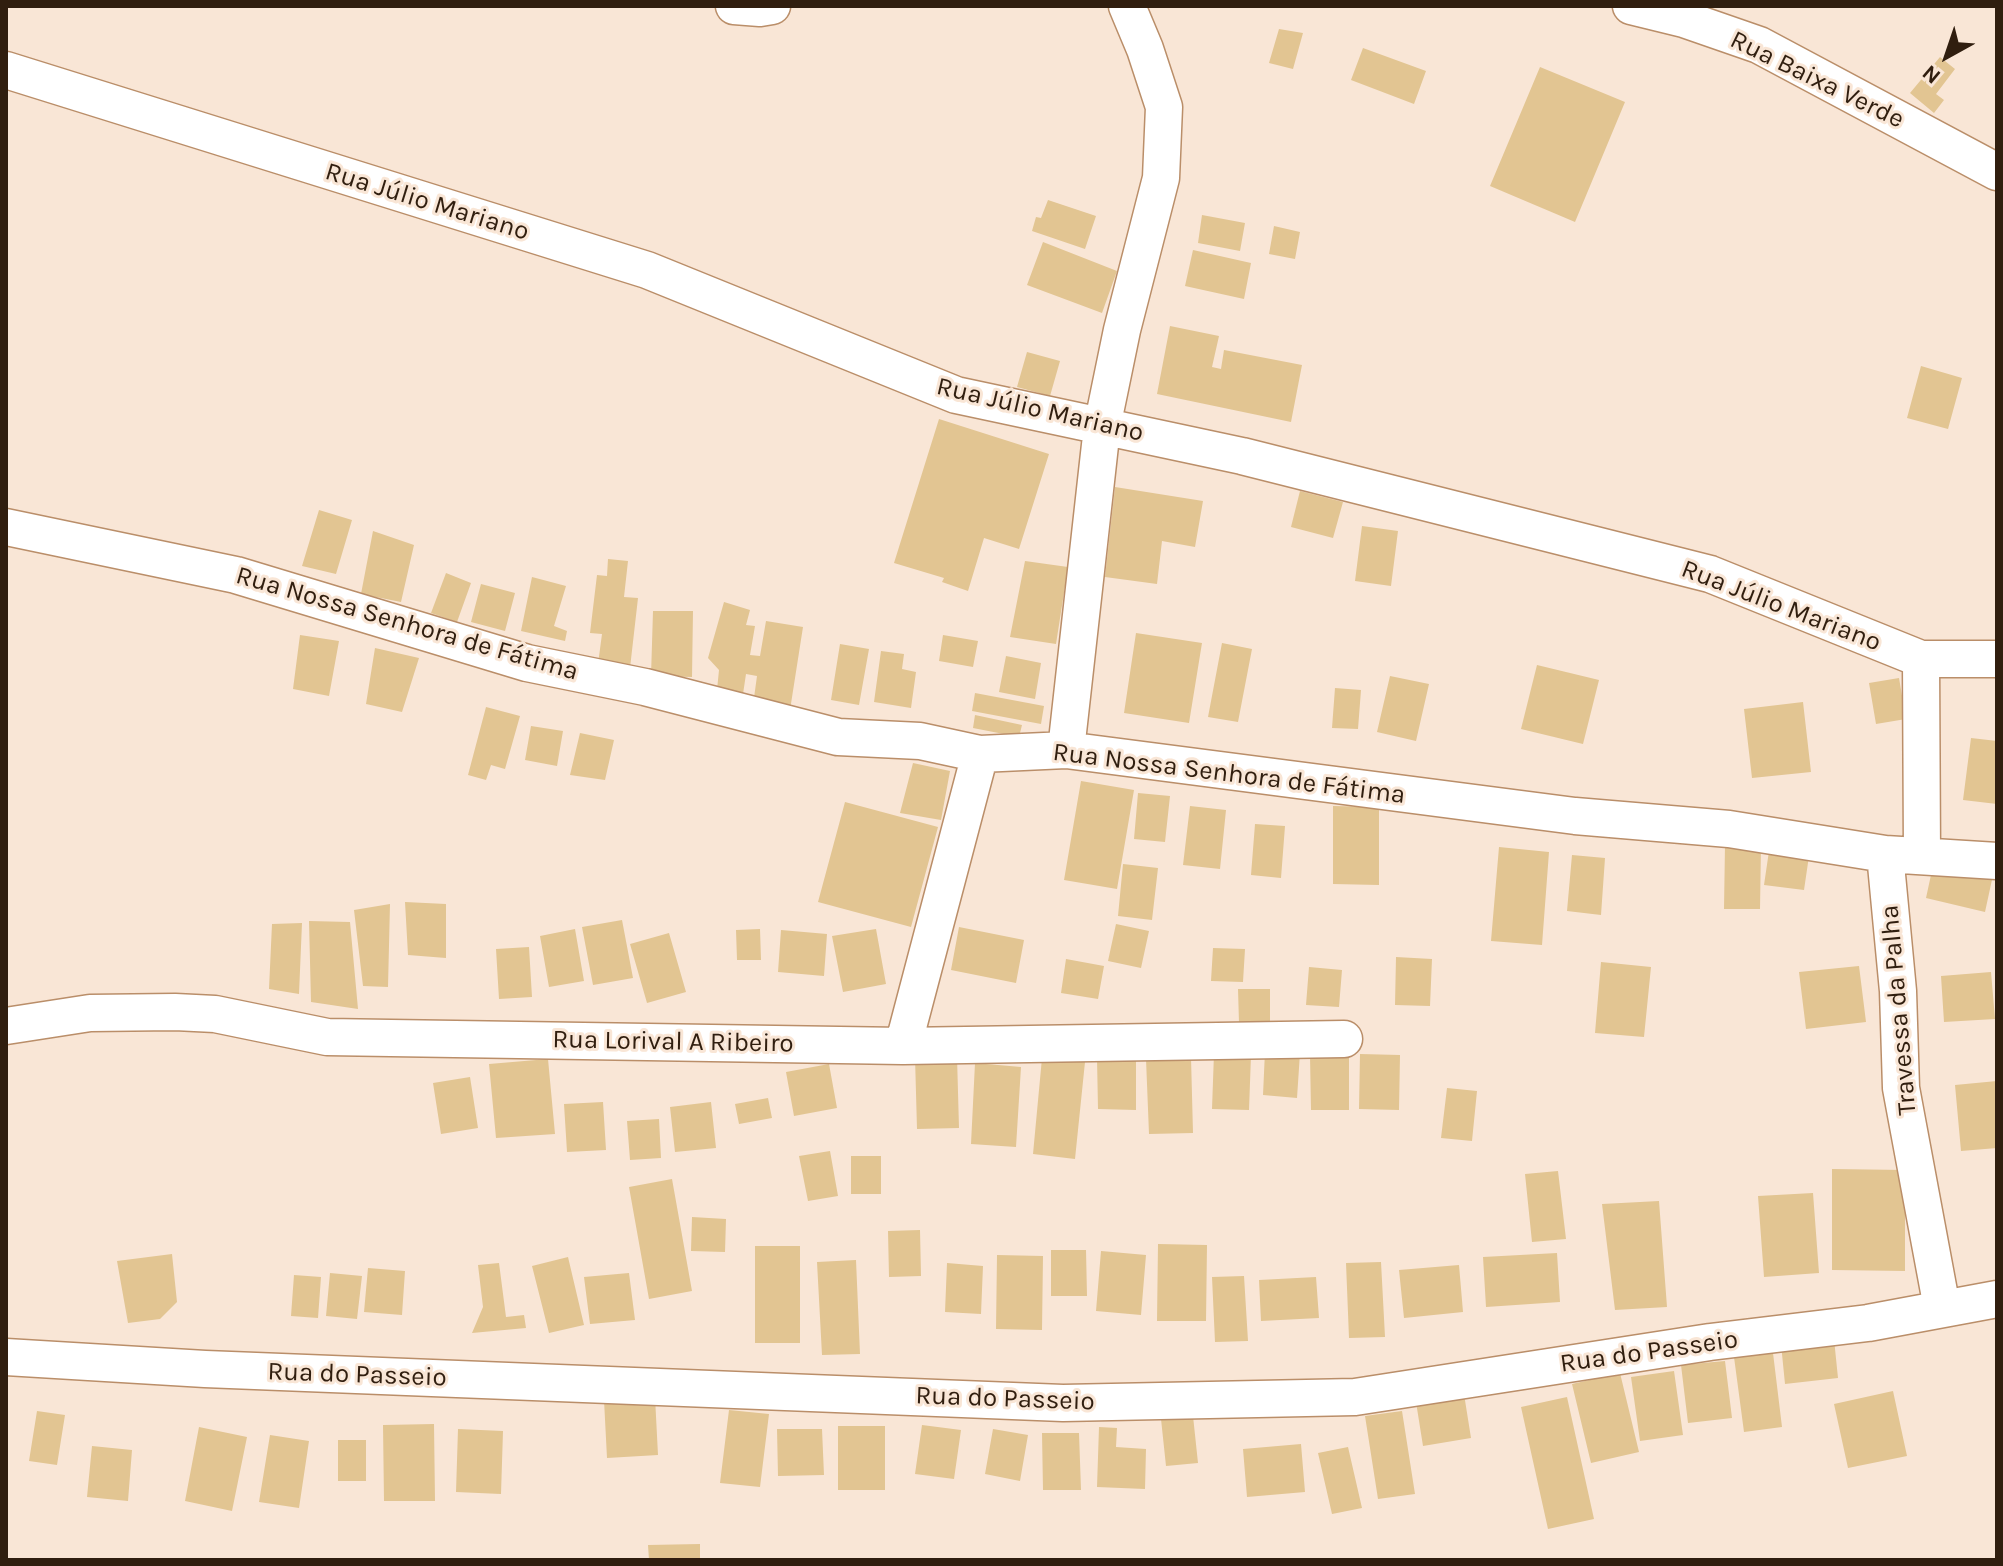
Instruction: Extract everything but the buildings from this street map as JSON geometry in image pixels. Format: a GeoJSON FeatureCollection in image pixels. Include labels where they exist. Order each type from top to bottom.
{"type":"FeatureCollection","features":[{"type":"Feature","properties":{"kind":"street"},"geometry":{"type":"LineString","coordinates":[[734,6],[772,6]]}},
{"type":"Feature","properties":{"kind":"street"},"geometry":{"type":"LineString","coordinates":[[1066,750],[1102,427],[1122,330],[1161,178],[1164,107],[1127,6]]}},
{"type":"Feature","properties":{"kind":"street","name":"Rua Baixa Verde"},"geometry":{"type":"LineString","coordinates":[[1631,6],[1684,19],[1759,45],[1997,172]]}},
{"type":"Feature","properties":{"kind":"street","name":"Rua Júlio Mariano"},"geometry":{"type":"LineString","coordinates":[[6,70],[647,270],[956,395],[1242,456],[1710,574],[1921,659],[1997,659]]}},
{"type":"Feature","properties":{"kind":"street","name":"Rua Nossa Senhora de Fátima"},"geometry":{"type":"LineString","coordinates":[[6,527],[236,575],[527,663],[645,687],[838,737],[920,741],[980,754],[1066,750],[1575,816],[1729,829],[1885,854],[1997,861]]}},
{"type":"Feature","properties":{"kind":"street"},"geometry":{"type":"LineString","coordinates":[[1921,659],[1922,856]]}},
{"type":"Feature","properties":{"kind":"street"},"geometry":{"type":"LineString","coordinates":[[903,1046],[980,754]]}},
{"type":"Feature","properties":{"kind":"street","name":"Travessa da Palha"},"geometry":{"type":"LineString","coordinates":[[1885,854],[1898,991],[1901,1088],[1942,1308]]}},
{"type":"Feature","properties":{"kind":"street","name":"Rua Lorival A Ribeiro"},"geometry":{"type":"LineString","coordinates":[[6,1026],[90,1013],[175,1012],[215,1014],[327,1037],[903,1046],[1344,1039]]}},
{"type":"Feature","properties":{"kind":"street","name":"Rua do Passeio"},"geometry":{"type":"LineString","coordinates":[[6,1357],[205,1369],[1063,1403],[1340,1397],[1710,1342],[1868,1323],[1997,1299]]}}]}
